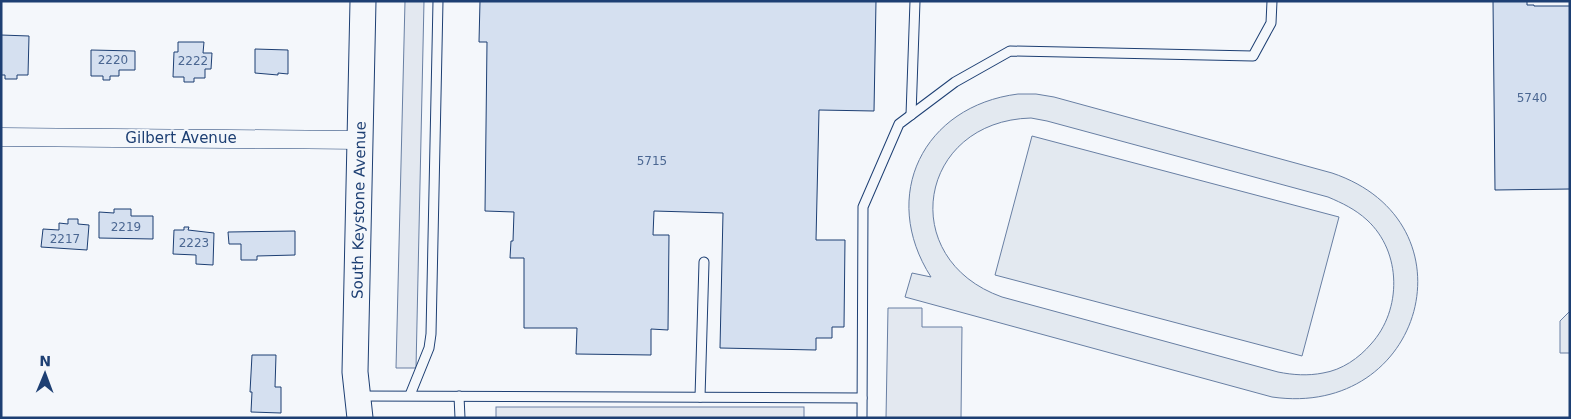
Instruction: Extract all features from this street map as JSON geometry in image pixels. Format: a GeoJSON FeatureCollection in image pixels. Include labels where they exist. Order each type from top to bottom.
{"type":"FeatureCollection","features":[{"type":"Feature","properties":{"kind":"main road","name":"South Keystone Avenue"},"geometry":{"type":"LineString","coordinates":[[359,407],[355,372],[363,1]]}},
{"type":"Feature","properties":{"kind":"street","name":"Gilbert Avenue"},"geometry":{"type":"LineString","coordinates":[[1,137],[360,140]]}},
{"type":"Feature","properties":{"kind":"lane"},"geometry":{"type":"LineString","coordinates":[[410,395],[429,348],[431,334],[438,1]]}},
{"type":"Feature","properties":{"kind":"lane"},"geometry":{"type":"LineString","coordinates":[[911,115],[915,1]]}},
{"type":"Feature","properties":{"kind":"lane"},"geometry":{"type":"LineString","coordinates":[[862,418],[863,207],[899,124],[955,82],[1010,51],[1253,56],[1272,23],[1272,1]]}},
{"type":"Feature","properties":{"kind":"lane"},"geometry":{"type":"LineString","coordinates":[[700,397],[704,262]]}},
{"type":"Feature","properties":{"kind":"lane"},"geometry":{"type":"LineString","coordinates":[[359,407],[410,395],[862,398]]}},
{"type":"Feature","properties":{"kind":"lane"},"geometry":{"type":"LineString","coordinates":[[459,396],[460,418]]}},
{"type":"Feature","properties":{"kind":"shaded area"},"geometry":{"type":"Polygon","coordinates":[[[405,1],[424,1],[416,368],[396,368],[405,1]]]}},
{"type":"Feature","properties":{"kind":"shaded area"},"geometry":{"type":"Polygon","coordinates":[[[1018,94],[1054,97],[1332,173],[1378,198],[1406,232],[1417,271],[1414,312],[1396,349],[1366,378],[1324,396],[1272,397],[905,297],[912,273],[931,277],[916,246],[909,216],[911,187],[919,160],[935,136],[957,116],[985,102],[1018,94]],[[1031,118],[993,125],[964,142],[944,166],[934,194],[934,224],[946,253],[968,279],[1002,297],[1289,374],[1317,374],[1343,366],[1356,359],[1371,344],[1381,330],[1393,298],[1392,264],[1387,248],[1378,233],[1367,220],[1353,209],[1328,197],[1031,118]]]}},
{"type":"Feature","properties":{"kind":"shaded area"},"geometry":{"type":"Polygon","coordinates":[[[1032,136],[1339,217],[1302,356],[995,275],[1032,136]]]}},
{"type":"Feature","properties":{"kind":"shaded area"},"geometry":{"type":"Polygon","coordinates":[[[888,308],[922,308],[922,327],[962,327],[961,418],[886,418],[888,308]]]}},
{"type":"Feature","properties":{"kind":"shaded area"},"geometry":{"type":"Polygon","coordinates":[[[1570,311],[1570,353],[1560,353],[1560,321],[1570,311]]]}},
{"type":"Feature","properties":{"kind":"shaded area"},"geometry":{"type":"Polygon","coordinates":[[[496,407],[804,407],[804,418],[496,418],[496,407]]]}},
{"type":"Feature","properties":{"kind":"building"},"geometry":{"type":"Polygon","coordinates":[[[480,1],[876,1],[874,111],[819,110],[816,240],[845,240],[844,327],[832,327],[832,338],[816,338],[816,350],[720,348],[723,213],[654,211],[653,235],[669,235],[668,330],[651,329],[651,355],[576,354],[577,328],[524,328],[524,258],[510,258],[511,241],[513,241],[514,212],[485,211],[487,42],[479,42],[480,1]]]}},
{"type":"Feature","properties":{"kind":"building"},"geometry":{"type":"Polygon","coordinates":[[[1493,1],[1527,1],[1527,5],[1534,6],[1570,6],[1570,189],[1495,190],[1493,1]]]}},
{"type":"Feature","properties":{"kind":"building"},"geometry":{"type":"Polygon","coordinates":[[[1,35],[29,36],[28,75],[17,75],[17,79],[5,79],[5,75],[1,75],[1,35]]]}},
{"type":"Feature","properties":{"kind":"building"},"geometry":{"type":"Polygon","coordinates":[[[178,42],[204,42],[203,53],[212,53],[211,69],[205,69],[205,78],[194,78],[194,82],[184,82],[184,77],[173,77],[174,52],[178,52],[178,42]]]}},
{"type":"Feature","properties":{"kind":"building"},"geometry":{"type":"Polygon","coordinates":[[[255,49],[288,50],[288,74],[255,73],[255,49]]]}},
{"type":"Feature","properties":{"kind":"building"},"geometry":{"type":"Polygon","coordinates":[[[91,50],[135,51],[135,70],[119,70],[119,76],[110,76],[110,80],[103,80],[103,76],[91,76],[91,50]]]}},
{"type":"Feature","properties":{"kind":"building"},"geometry":{"type":"Polygon","coordinates":[[[114,209],[131,209],[131,216],[153,216],[153,239],[99,238],[99,212],[114,213],[114,209]]]}},
{"type":"Feature","properties":{"kind":"building"},"geometry":{"type":"Polygon","coordinates":[[[68,219],[78,219],[78,224],[89,225],[87,250],[41,247],[43,229],[59,230],[59,223],[68,224],[68,219]]]}},
{"type":"Feature","properties":{"kind":"building"},"geometry":{"type":"Polygon","coordinates":[[[184,227],[189,227],[188,230],[214,233],[213,265],[196,264],[196,255],[173,254],[174,230],[184,230],[184,227]]]}},
{"type":"Feature","properties":{"kind":"building"},"geometry":{"type":"Polygon","coordinates":[[[295,231],[295,255],[257,256],[257,260],[241,260],[241,244],[229,244],[228,232],[295,231]]]}},
{"type":"Feature","properties":{"kind":"building"},"geometry":{"type":"Polygon","coordinates":[[[252,355],[276,355],[275,387],[281,387],[281,413],[251,412],[252,355]]]}}]}
